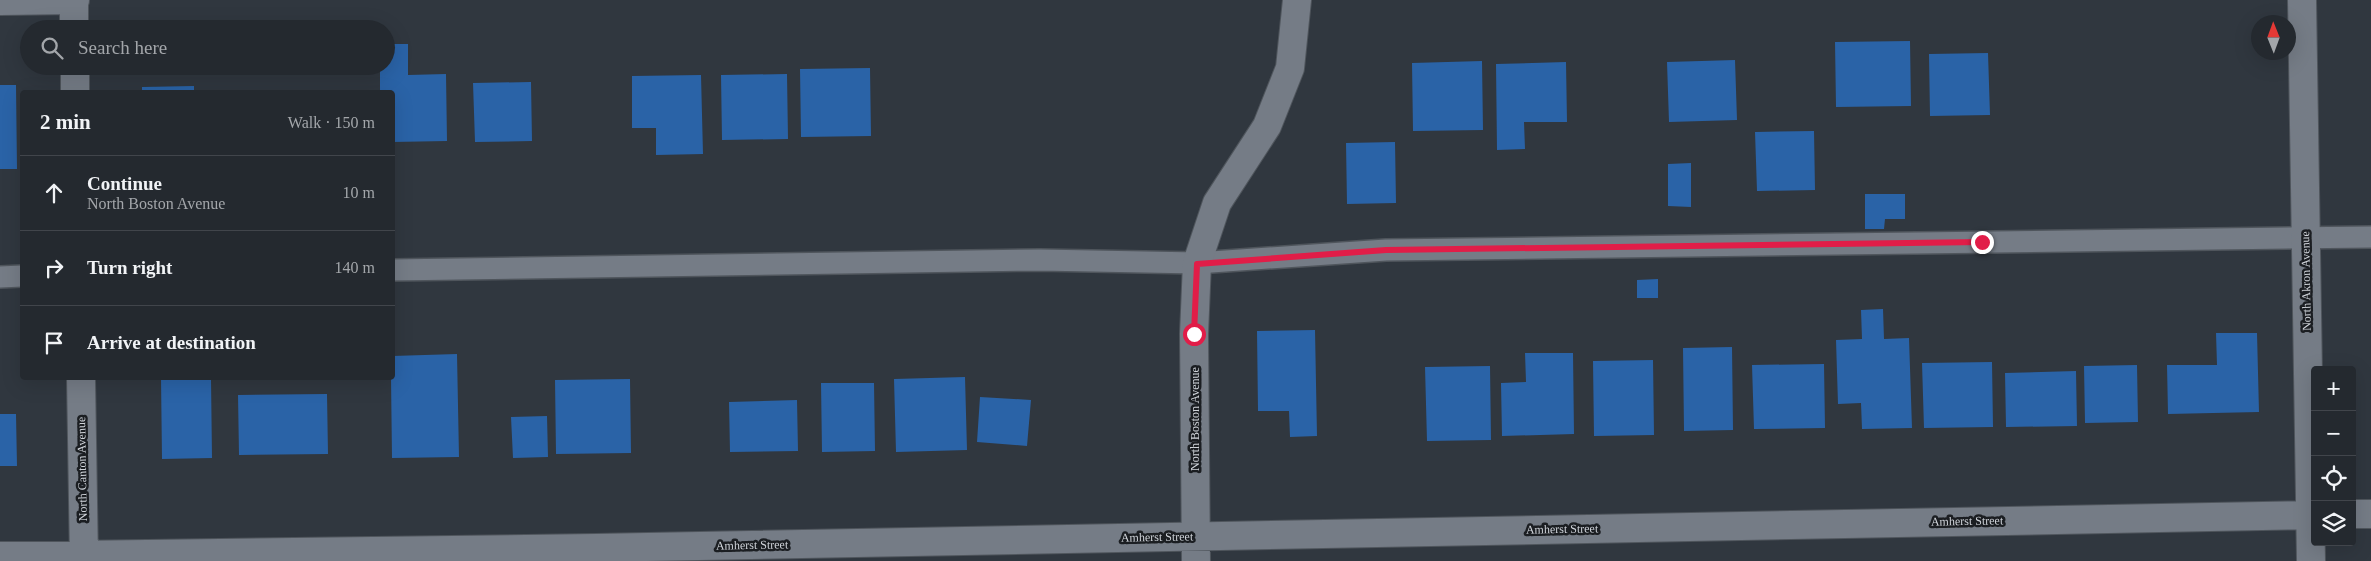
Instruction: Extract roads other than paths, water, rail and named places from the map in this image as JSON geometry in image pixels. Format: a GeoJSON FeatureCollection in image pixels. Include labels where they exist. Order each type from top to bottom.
{"type":"FeatureCollection","features":[{"type":"Feature","properties":{"kind":"street"},"geometry":{"type":"LineString","coordinates":[[0,1],[74,0],[74,20]]}},
{"type":"Feature","properties":{"kind":"street","name":"North Boston Avenue"},"geometry":{"type":"LineString","coordinates":[[1196,549],[1194,334],[1197,264],[1217,203],[1267,126],[1290,68],[1297,0]]}},
{"type":"Feature","properties":{"kind":"street","name":"North Akron Avenue"},"geometry":{"type":"LineString","coordinates":[[2302,0],[2313,501]]}},
{"type":"Feature","properties":{"kind":"street"},"geometry":{"type":"LineString","coordinates":[[75,75],[75,90]]}},
{"type":"Feature","properties":{"kind":"street","name":"North Canton Avenue"},"geometry":{"type":"LineString","coordinates":[[81,380],[84,558]]}},
{"type":"Feature","properties":{"kind":"street"},"geometry":{"type":"LineString","coordinates":[[2356,514],[2371,514]]}},
{"type":"Feature","properties":{"kind":"street","name":"Amherst Street"},"geometry":{"type":"LineString","coordinates":[[0,556],[84,558],[1196,549],[2311,515]]}},
{"type":"Feature","properties":{"kind":"street","name":"North Akron Avenue"},"geometry":{"type":"LineString","coordinates":[[2312,546],[2312,561]]}},
{"type":"Feature","properties":{"kind":"lane"},"geometry":{"type":"LineString","coordinates":[[395,270],[1040,260],[1197,264],[1386,250],[2371,237]]}},
{"type":"Feature","properties":{"kind":"lane"},"geometry":{"type":"LineString","coordinates":[[0,277],[20,276]]}}]}
